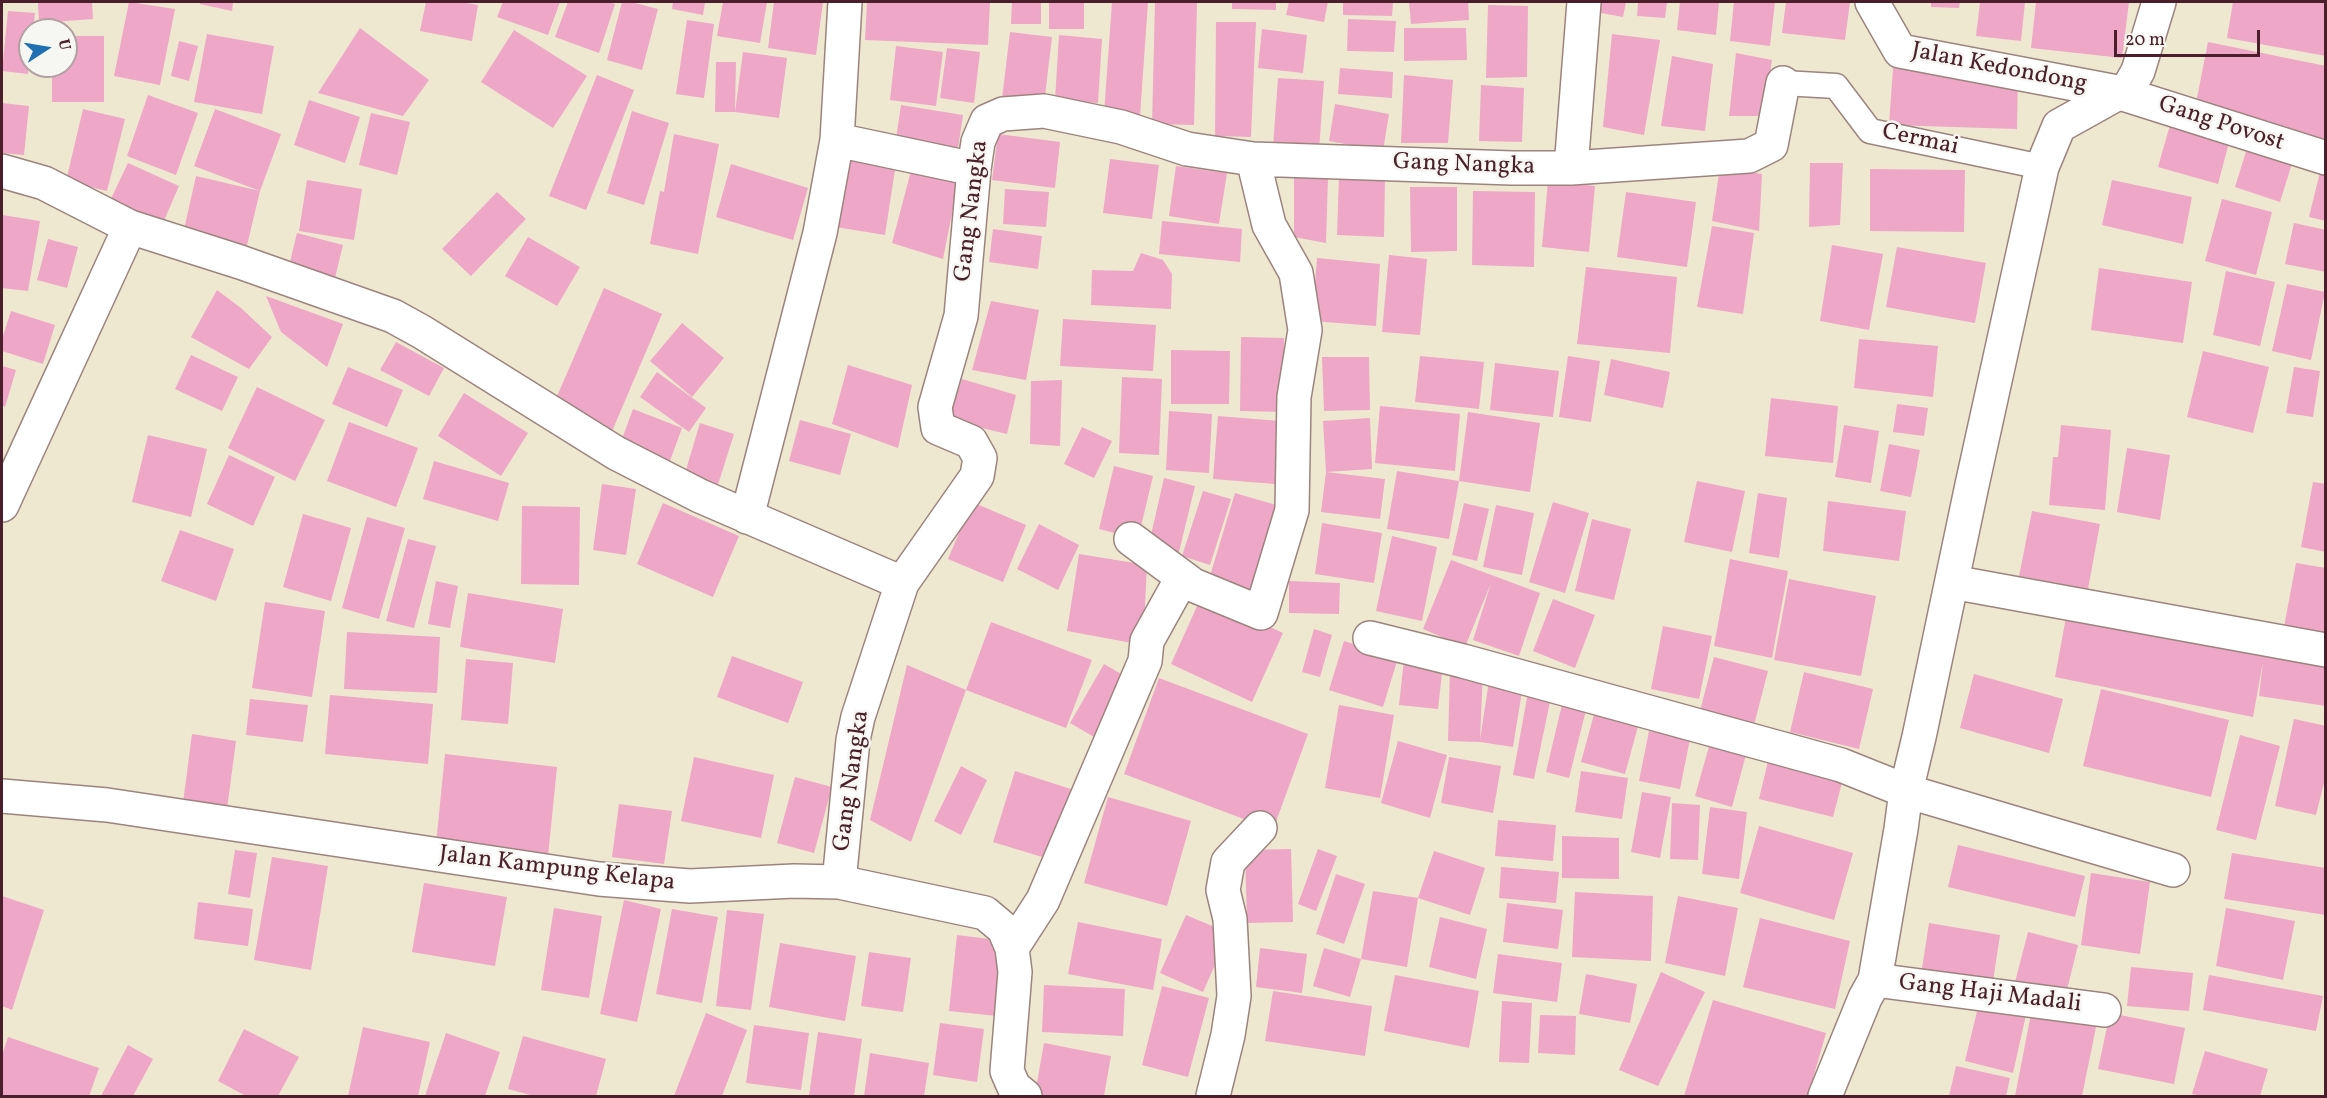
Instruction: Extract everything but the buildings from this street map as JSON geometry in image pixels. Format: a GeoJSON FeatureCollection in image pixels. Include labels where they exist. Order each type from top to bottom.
{"type":"FeatureCollection","features":[{"type":"Feature","properties":{"kind":"street"},"geometry":{"type":"LineString","coordinates":[[747,517],[820,233],[837,140],[845,2]]}},
{"type":"Feature","properties":{"kind":"street"},"geometry":{"type":"LineString","coordinates":[[1571,168],[1584,2]]}},
{"type":"Feature","properties":{"kind":"street","name":"Jalan Kedondong"},"geometry":{"type":"LineString","coordinates":[[1872,2],[1900,51],[2117,92]]}},
{"type":"Feature","properties":{"kind":"street"},"geometry":{"type":"LineString","coordinates":[[1825,1096],[1865,998],[1875,980],[1906,791],[2042,167],[2059,126],[2129,87],[2139,70],[2159,2]]}},
{"type":"Feature","properties":{"kind":"street","name":"Gang Nangka"},"geometry":{"type":"LineString","coordinates":[[839,882],[853,740],[858,717],[902,583],[977,476],[980,458],[970,442],[938,428],[935,407],[961,316],[974,169],[978,142],[987,121],[1004,114],[1044,111],[1121,127],[1187,149],[1253,159],[1571,168],[1749,156],[1771,145],[1783,83]]}},
{"type":"Feature","properties":{"kind":"street","name":"Gang Povost"},"geometry":{"type":"LineString","coordinates":[[2117,92],[2325,158]]}},
{"type":"Feature","properties":{"kind":"street"},"geometry":{"type":"LineString","coordinates":[[837,140],[974,169]]}},
{"type":"Feature","properties":{"kind":"street"},"geometry":{"type":"LineString","coordinates":[[1131,539],[1182,578],[1222,599],[1261,613],[1292,510],[1294,397],[1305,330],[1296,273],[1269,225],[1253,159]]}},
{"type":"Feature","properties":{"kind":"street"},"geometry":{"type":"LineString","coordinates":[[2,171],[44,183],[130,227],[240,262],[393,316],[616,453],[699,496],[902,583]]}},
{"type":"Feature","properties":{"kind":"street"},"geometry":{"type":"LineString","coordinates":[[2,505],[130,227]]}},
{"type":"Feature","properties":{"kind":"street"},"geometry":{"type":"LineString","coordinates":[[1012,948],[1043,900],[1145,661],[1147,641],[1182,578]]}},
{"type":"Feature","properties":{"kind":"street"},"geometry":{"type":"LineString","coordinates":[[1952,582],[2325,650]]}},
{"type":"Feature","properties":{"kind":"street"},"geometry":{"type":"LineString","coordinates":[[1370,638],[1463,661],[1841,765],[1906,791],[2173,870]]}},
{"type":"Feature","properties":{"kind":"street","name":"Jalan Kampung Kelapa"},"geometry":{"type":"LineString","coordinates":[[2,796],[107,805],[598,879],[690,886],[794,880],[839,882],[985,913],[1004,929],[1012,948],[1015,972],[1007,1071],[1014,1087],[1025,1096]]}},
{"type":"Feature","properties":{"kind":"street"},"geometry":{"type":"LineString","coordinates":[[1213,1096],[1228,1035],[1234,996],[1230,919],[1223,891],[1228,862],[1260,828]]}},
{"type":"Feature","properties":{"kind":"street","name":"Gang Haji Madali"},"geometry":{"type":"LineString","coordinates":[[1875,980],[2104,1010]]}},
{"type":"Feature","properties":{"kind":"lane","name":"Cermai"},"geometry":{"type":"LineString","coordinates":[[1783,83],[1836,86],[1870,131],[2042,167]]}}]}
